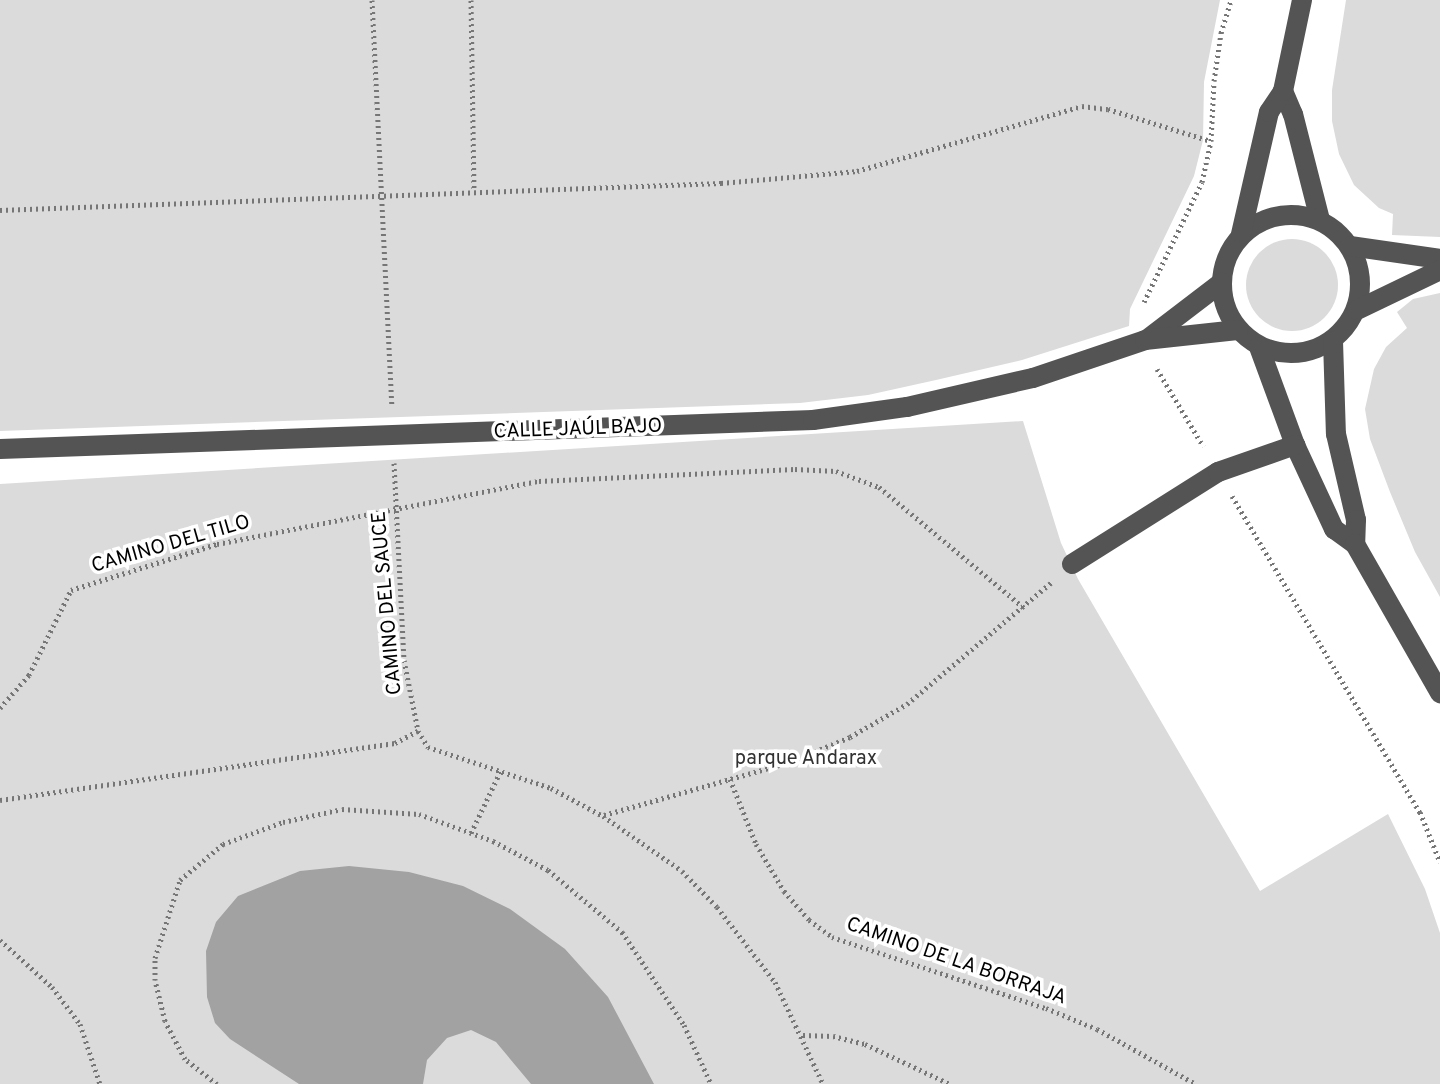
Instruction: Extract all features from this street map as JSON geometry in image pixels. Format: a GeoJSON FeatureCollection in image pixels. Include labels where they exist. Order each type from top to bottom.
{"type":"FeatureCollection","features":[{"type":"Feature","properties":{"kind":"street"},"geometry":{"type":"LineString","coordinates":[[1302,0],[1283,91],[1269,112],[1241,234],[1226,257],[1221,283],[1225,308],[1237,330],[1259,347],[1284,354],[1310,352],[1333,341],[1357,310],[1440,270]]}},
{"type":"Feature","properties":{"kind":"street"},"geometry":{"type":"LineString","coordinates":[[1283,91],[1293,114],[1320,220]]}},
{"type":"Feature","properties":{"kind":"street"},"geometry":{"type":"LineString","coordinates":[[1241,234],[1265,219],[1293,214],[1320,220],[1350,246],[1362,277],[1357,310]]}},
{"type":"Feature","properties":{"kind":"street"},"geometry":{"type":"LineString","coordinates":[[1350,246],[1440,259]]}},
{"type":"Feature","properties":{"kind":"street","name":"CALLE JAÚL BAJO"},"geometry":{"type":"LineString","coordinates":[[1145,340],[1221,283]]}},
{"type":"Feature","properties":{"kind":"street","name":"CALLE JAÚL BAJO"},"geometry":{"type":"LineString","coordinates":[[0,449],[813,420],[907,407],[1033,378],[1145,340],[1237,330]]}},
{"type":"Feature","properties":{"kind":"street"},"geometry":{"type":"LineString","coordinates":[[1333,341],[1336,434],[1356,520],[1355,544]]}},
{"type":"Feature","properties":{"kind":"street"},"geometry":{"type":"LineString","coordinates":[[1259,347],[1295,445],[1334,529],[1355,544],[1440,693]]}},
{"type":"Feature","properties":{"kind":"street"},"geometry":{"type":"LineString","coordinates":[[1072,564],[1218,472],[1295,445]]}},
{"type":"Feature","properties":{"kind":"path","name":"CAMINO DEL SAUCE"},"geometry":{"type":"LineString","coordinates":[[372,0],[404,660],[418,731]]}},
{"type":"Feature","properties":{"kind":"path"},"geometry":{"type":"LineString","coordinates":[[471,0],[474,189]]}},
{"type":"Feature","properties":{"kind":"path"},"geometry":{"type":"LineString","coordinates":[[1141,314],[1143,303],[1202,182],[1211,141],[1215,69],[1231,0]]}},
{"type":"Feature","properties":{"kind":"path"},"geometry":{"type":"LineString","coordinates":[[0,210],[383,197],[474,189],[721,183],[857,171],[934,152],[1082,106],[1108,109],[1211,141]]}},
{"type":"Feature","properties":{"kind":"path"},"geometry":{"type":"LineString","coordinates":[[1153,362],[1420,812],[1440,862]]}},
{"type":"Feature","properties":{"kind":"path","name":"CAMINO DEL TILO"},"geometry":{"type":"LineString","coordinates":[[0,708],[29,675],[71,590],[217,544],[539,481],[795,469],[836,471],[879,487],[1024,608]]}},
{"type":"Feature","properties":{"kind":"path"},"geometry":{"type":"LineString","coordinates":[[603,816],[830,747],[892,715],[1024,608],[1072,564]]}},
{"type":"Feature","properties":{"kind":"path"},"geometry":{"type":"LineString","coordinates":[[0,800],[395,743],[418,731],[428,747],[439,753],[551,788],[603,816],[682,871],[717,907],[775,982],[803,1035],[823,1084]]}},
{"type":"Feature","properties":{"kind":"path"},"geometry":{"type":"LineString","coordinates":[[471,833],[501,770]]}},
{"type":"Feature","properties":{"kind":"path","name":"CAMINO DE LA BORRAJA"},"geometry":{"type":"LineString","coordinates":[[730,779],[756,844],[784,891],[809,920],[832,937],[1046,1008],[1097,1029],[1196,1084]]}},
{"type":"Feature","properties":{"kind":"path"},"geometry":{"type":"LineString","coordinates":[[217,1084],[185,1059],[165,1021],[155,980],[155,958],[180,880],[223,844],[283,822],[342,809],[419,814],[471,833],[548,870],[622,932],[684,1025],[711,1084]]}},
{"type":"Feature","properties":{"kind":"path"},"geometry":{"type":"LineString","coordinates":[[0,940],[52,987],[80,1024],[100,1084]]}},
{"type":"Feature","properties":{"kind":"path"},"geometry":{"type":"LineString","coordinates":[[803,1035],[833,1036],[865,1044],[950,1084]]}},
{"type":"Feature","properties":{"kind":"green space"},"geometry":{"type":"Polygon","coordinates":[[[0,0],[1220,0],[1204,82],[1203,140],[1194,176],[1130,309],[1129,326],[1022,360],[868,395],[800,403],[0,431],[0,0]]]}},
{"type":"Feature","properties":{"kind":"green space"},"geometry":{"type":"Polygon","coordinates":[[[1346,0],[1440,0],[1440,237],[1392,235],[1393,214],[1379,208],[1354,185],[1339,154],[1332,121],[1332,90],[1346,0]]]}},
{"type":"Feature","properties":{"kind":"green space"},"geometry":{"type":"Polygon","coordinates":[[[1292,239],[1310,242],[1325,252],[1335,267],[1338,285],[1335,303],[1325,318],[1310,328],[1292,331],[1274,328],[1259,318],[1249,303],[1246,285],[1249,267],[1259,252],[1274,242],[1292,239]]]}},
{"type":"Feature","properties":{"kind":"green space"},"geometry":{"type":"Polygon","coordinates":[[[1440,293],[1440,597],[1415,552],[1390,492],[1370,439],[1365,409],[1374,369],[1386,347],[1407,328],[1397,312],[1413,299],[1440,293]]]}},
{"type":"Feature","properties":{"kind":"green space","name":"parque Andarax"},"geometry":{"type":"Polygon","coordinates":[[[1023,421],[1061,543],[1078,579],[1260,891],[1388,814],[1425,889],[1440,933],[1440,1084],[0,1084],[0,484],[1023,421]]]}},
{"type":"Feature","properties":{"kind":"shaded area"},"geometry":{"type":"Polygon","coordinates":[[[349,866],[409,872],[463,886],[510,909],[565,949],[608,997],[654,1084],[531,1084],[496,1042],[471,1030],[447,1038],[427,1060],[423,1084],[299,1084],[230,1039],[215,1023],[207,997],[206,951],[216,922],[238,896],[300,871],[349,866]]]}}]}
